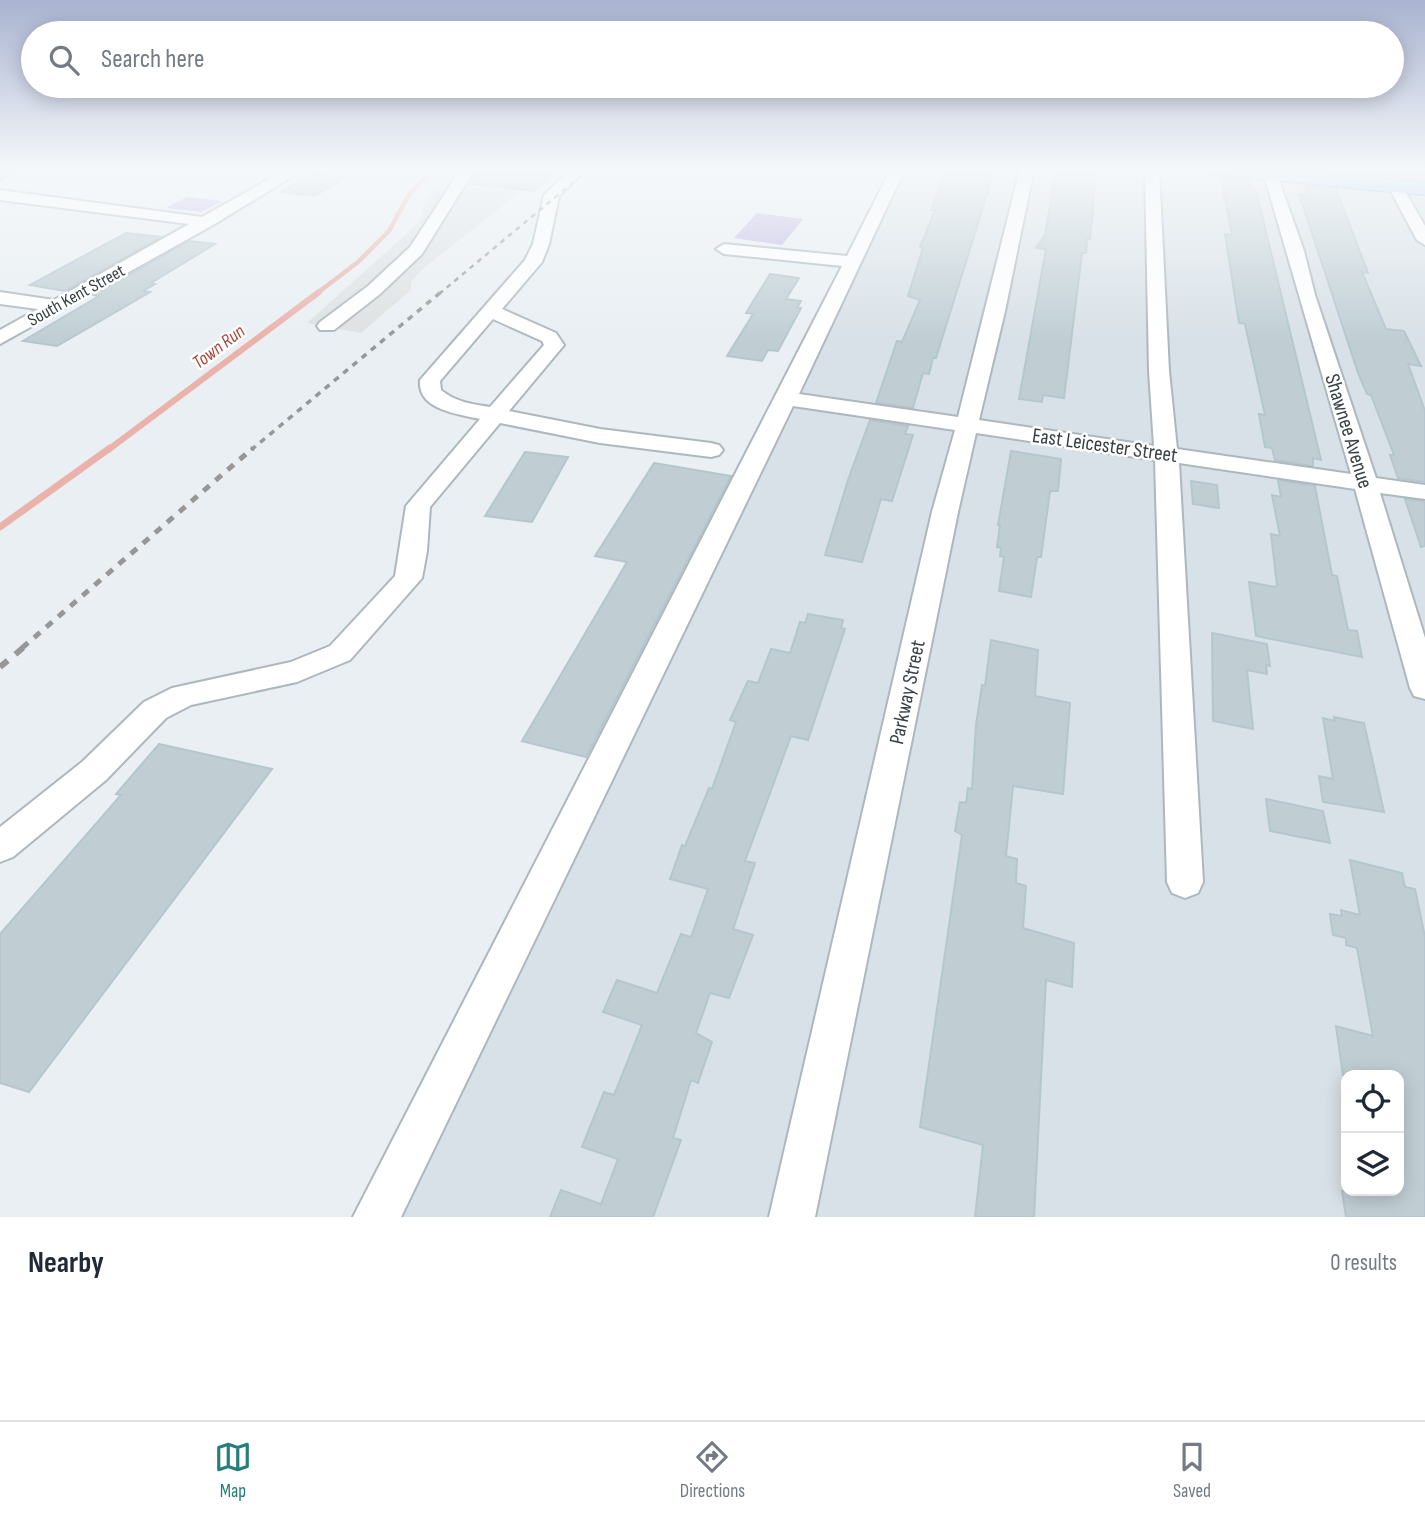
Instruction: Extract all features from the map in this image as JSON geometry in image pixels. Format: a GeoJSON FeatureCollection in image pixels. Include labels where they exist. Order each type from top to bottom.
{"type":"FeatureCollection","features":[{"type":"Feature","properties":{"kind":"street","name":"South Kent Street"},"geometry":{"type":"LineString","coordinates":[[0,338],[199,226]]}},
{"type":"Feature","properties":{"kind":"street"},"geometry":{"type":"LineString","coordinates":[[327,326],[374,290],[416,250],[433,226]]}},
{"type":"Feature","properties":{"kind":"street"},"geometry":{"type":"LineString","coordinates":[[545,226],[533,262],[430,380],[428,388],[431,394],[454,408],[493,416],[600,436],[711,450]]}},
{"type":"Feature","properties":{"kind":"street"},"geometry":{"type":"LineString","coordinates":[[376,1217],[786,399],[870,226]]}},
{"type":"Feature","properties":{"kind":"street","name":"Parkway Street"},"geometry":{"type":"LineString","coordinates":[[792,1217],[966,425],[996,311],[1012,226]]}},
{"type":"Feature","properties":{"kind":"street"},"geometry":{"type":"LineString","coordinates":[[1154,226],[1158,371],[1166,454],[1185,882]]}},
{"type":"Feature","properties":{"kind":"street","name":"Shawnee Avenue"},"geometry":{"type":"LineString","coordinates":[[1286,226],[1425,688]]}},
{"type":"Feature","properties":{"kind":"street"},"geometry":{"type":"LineString","coordinates":[[724,249],[852,262]]}},
{"type":"Feature","properties":{"kind":"street"},"geometry":{"type":"LineString","coordinates":[[0,298],[57,306]]}},
{"type":"Feature","properties":{"kind":"street"},"geometry":{"type":"LineString","coordinates":[[0,847],[94,771],[155,710],[183,696],[297,671],[340,653],[408,578],[415,551],[418,506],[554,345],[549,337],[490,311]]}},
{"type":"Feature","properties":{"kind":"street","name":"East Leicester Street"},"geometry":{"type":"LineString","coordinates":[[786,399],[1425,492]]}},
{"type":"Feature","properties":{"kind":"shaded area"},"geometry":{"type":"Polygon","coordinates":[[[415,226],[477,226],[425,267],[411,282],[411,290],[361,333],[307,323],[415,226]]]}},
{"type":"Feature","properties":{"kind":"shaded area"},"geometry":{"type":"Polygon","coordinates":[[[745,226],[798,226],[782,245],[734,238],[745,226]]]}},
{"type":"Feature","properties":{"kind":"shaded area"},"geometry":{"type":"Polygon","coordinates":[[[880,226],[1425,226],[1425,1217],[392,1217],[880,226]]]}},
{"type":"Feature","properties":{"kind":"building"},"geometry":{"type":"Polygon","coordinates":[[[929,226],[977,226],[936,358],[933,358],[929,374],[923,373],[913,408],[876,403],[897,341],[902,342],[920,300],[908,296],[923,248],[920,247],[929,226]]]}},
{"type":"Feature","properties":{"kind":"building"},"geometry":{"type":"Polygon","coordinates":[[[1047,226],[1091,226],[1086,253],[1082,253],[1064,398],[1043,395],[1042,402],[1019,399],[1046,249],[1036,248],[1045,235],[1047,226]]]}},
{"type":"Feature","properties":{"kind":"building"},"geometry":{"type":"Polygon","coordinates":[[[1230,226],[1265,226],[1321,460],[1313,458],[1313,466],[1275,460],[1272,448],[1265,447],[1259,414],[1265,415],[1245,324],[1239,323],[1225,234],[1232,235],[1230,226]]]}},
{"type":"Feature","properties":{"kind":"building"},"geometry":{"type":"Polygon","coordinates":[[[1309,226],[1350,226],[1368,273],[1362,272],[1386,329],[1404,331],[1421,366],[1408,364],[1425,411],[1425,482],[1398,478],[1390,455],[1394,455],[1371,395],[1367,394],[1309,226]]]}},
{"type":"Feature","properties":{"kind":"building"},"geometry":{"type":"Polygon","coordinates":[[[126,233],[161,237],[65,291],[30,285],[126,233]]]}},
{"type":"Feature","properties":{"kind":"building"},"geometry":{"type":"Polygon","coordinates":[[[190,241],[215,244],[151,283],[155,284],[143,291],[150,292],[57,346],[23,341],[99,296],[93,295],[190,241]]]}},
{"type":"Feature","properties":{"kind":"building"},"geometry":{"type":"Polygon","coordinates":[[[770,274],[799,278],[786,299],[801,301],[797,308],[801,308],[778,351],[768,350],[762,361],[727,356],[753,314],[746,313],[770,274]]]}},
{"type":"Feature","properties":{"kind":"building"},"geometry":{"type":"Polygon","coordinates":[[[870,420],[908,426],[905,434],[913,435],[892,501],[881,499],[862,562],[825,555],[849,477],[870,420]]]}},
{"type":"Feature","properties":{"kind":"building"},"geometry":{"type":"Polygon","coordinates":[[[1011,451],[1061,459],[1058,491],[1050,491],[1041,557],[1037,557],[1031,597],[999,591],[1004,557],[1000,556],[1001,548],[997,547],[998,525],[1011,451]]]}},
{"type":"Feature","properties":{"kind":"building"},"geometry":{"type":"Polygon","coordinates":[[[525,452],[568,457],[532,522],[485,516],[525,452]]]}},
{"type":"Feature","properties":{"kind":"building"},"geometry":{"type":"Polygon","coordinates":[[[654,463],[731,476],[586,757],[522,741],[627,562],[595,556],[654,463]]]}},
{"type":"Feature","properties":{"kind":"building"},"geometry":{"type":"Polygon","coordinates":[[[1278,480],[1315,486],[1332,575],[1337,576],[1348,630],[1357,631],[1362,657],[1256,636],[1249,582],[1275,587],[1277,585],[1271,534],[1280,536],[1272,495],[1281,497],[1278,480]]]}},
{"type":"Feature","properties":{"kind":"building"},"geometry":{"type":"Polygon","coordinates":[[[1191,481],[1217,485],[1219,508],[1193,504],[1191,481]]]}},
{"type":"Feature","properties":{"kind":"building"},"geometry":{"type":"Polygon","coordinates":[[[1405,499],[1425,501],[1425,546],[1421,547],[1405,499]]]}},
{"type":"Feature","properties":{"kind":"building"},"geometry":{"type":"Polygon","coordinates":[[[808,614],[843,620],[841,628],[845,629],[808,740],[791,736],[745,861],[755,863],[733,929],[753,935],[729,998],[710,993],[696,1033],[712,1042],[698,1083],[691,1080],[673,1138],[681,1140],[653,1217],[550,1217],[561,1190],[601,1204],[618,1159],[582,1147],[604,1092],[614,1095],[642,1025],[603,1012],[617,980],[657,993],[681,934],[691,937],[708,889],[670,879],[682,845],[685,846],[709,788],[712,789],[736,722],[730,720],[748,681],[758,683],[771,649],[790,653],[800,622],[805,623],[808,614]]]}},
{"type":"Feature","properties":{"kind":"building"},"geometry":{"type":"Polygon","coordinates":[[[1212,633],[1267,644],[1270,666],[1266,665],[1267,674],[1247,670],[1253,729],[1213,721],[1212,633]]]}},
{"type":"Feature","properties":{"kind":"building"},"geometry":{"type":"Polygon","coordinates":[[[991,640],[1038,650],[1035,696],[1070,703],[1063,794],[1013,786],[1006,856],[1017,859],[1016,883],[1026,886],[1023,928],[1074,943],[1072,987],[1046,980],[1034,1217],[975,1217],[983,1145],[920,1127],[962,835],[955,831],[960,802],[966,803],[968,788],[972,789],[976,725],[991,640]]]}},
{"type":"Feature","properties":{"kind":"building"},"geometry":{"type":"Polygon","coordinates":[[[1334,717],[1364,723],[1384,812],[1323,802],[1319,776],[1333,779],[1323,718],[1335,721],[1334,717]]]}},
{"type":"Feature","properties":{"kind":"building"},"geometry":{"type":"Polygon","coordinates":[[[159,744],[272,769],[29,1092],[0,1083],[0,934],[121,795],[116,794],[159,744]]]}},
{"type":"Feature","properties":{"kind":"building"},"geometry":{"type":"Polygon","coordinates":[[[1266,799],[1323,811],[1330,843],[1270,831],[1266,799]]]}},
{"type":"Feature","properties":{"kind":"building"},"geometry":{"type":"Polygon","coordinates":[[[1350,860],[1402,873],[1405,887],[1415,889],[1425,937],[1425,1217],[1346,1217],[1343,1196],[1404,1196],[1404,1070],[1342,1070],[1336,1026],[1373,1036],[1357,948],[1346,945],[1346,938],[1333,935],[1330,914],[1342,916],[1341,910],[1360,915],[1350,860]]]}},
{"type":"Feature","properties":{"kind":"waterway","name":"Town Run"},"geometry":{"type":"LineString","coordinates":[[316,294],[358,262],[392,226]]}},
{"type":"Feature","properties":{"kind":"waterway","name":"Town Run"},"geometry":{"type":"LineString","coordinates":[[108,450],[319,292]]}},
{"type":"Feature","properties":{"kind":"waterway","name":"Town Run"},"geometry":{"type":"LineString","coordinates":[[0,527],[110,448]]}},
{"type":"Feature","properties":{"kind":"railway"},"geometry":{"type":"LineString","coordinates":[[439,294],[521,226]]}},
{"type":"Feature","properties":{"kind":"railway"},"geometry":{"type":"LineString","coordinates":[[251,450],[441,292]]}},
{"type":"Feature","properties":{"kind":"railway"},"geometry":{"type":"LineString","coordinates":[[22,648],[253,448]]}},
{"type":"Feature","properties":{"kind":"railway"},"geometry":{"type":"LineString","coordinates":[[0,667],[24,647]]}}]}
